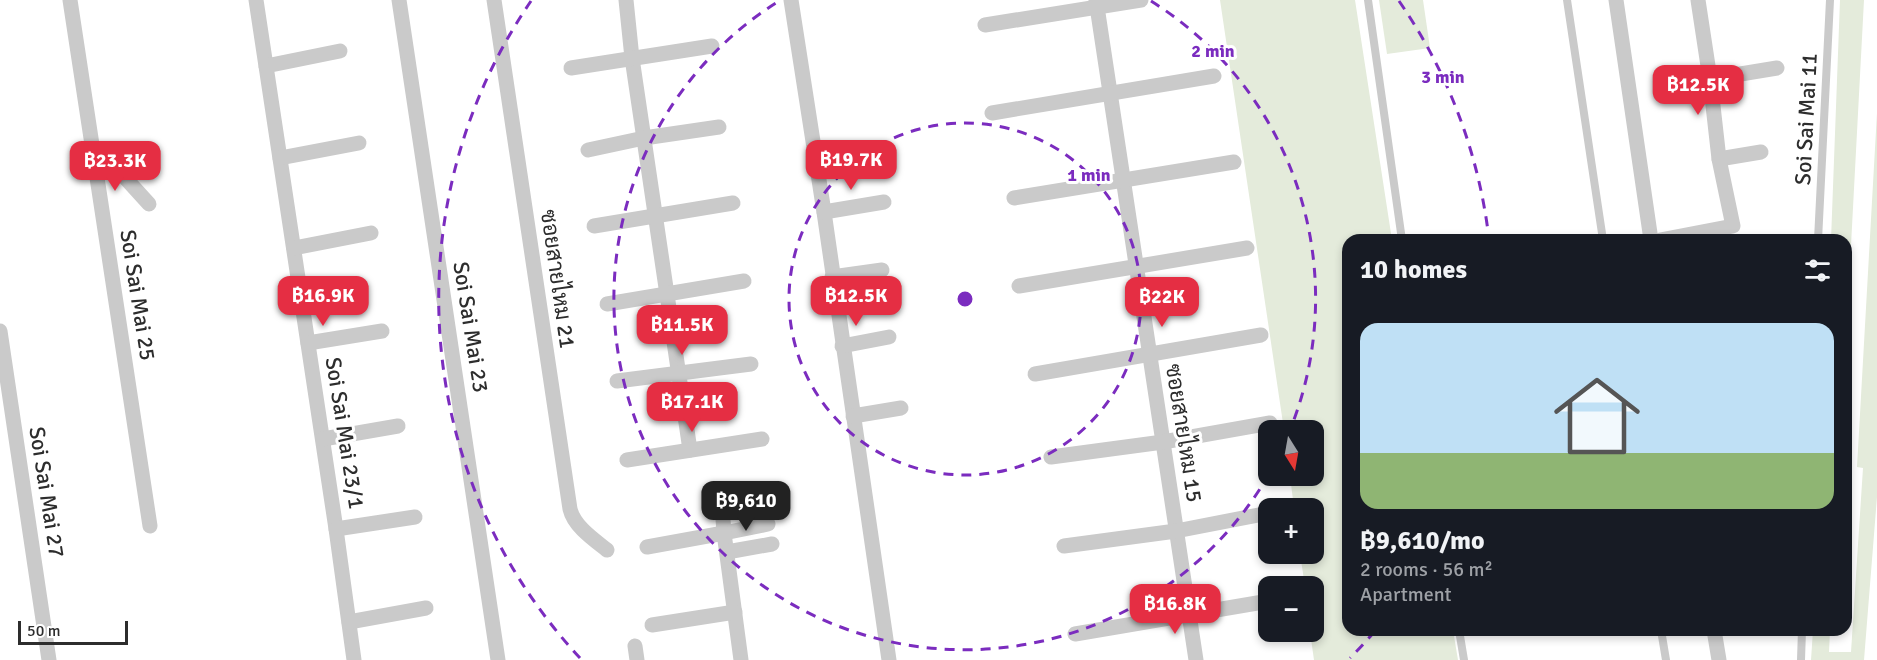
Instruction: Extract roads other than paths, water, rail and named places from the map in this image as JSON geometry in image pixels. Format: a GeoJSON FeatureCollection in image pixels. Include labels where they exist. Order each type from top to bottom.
{"type":"FeatureCollection","features":[{"type":"Feature","properties":{"kind":"street","name":"Soi Sai Mai 25"},"geometry":{"type":"LineString","coordinates":[[70,0],[150,526]]}},
{"type":"Feature","properties":{"kind":"street","name":"Soi Sai Mai 23/1"},"geometry":{"type":"LineString","coordinates":[[256,0],[354,660]]}},
{"type":"Feature","properties":{"kind":"street","name":"Soi Sai Mai 23"},"geometry":{"type":"LineString","coordinates":[[399,0],[498,660]]}},
{"type":"Feature","properties":{"kind":"street","name":"ซอยสายไหม 21"},"geometry":{"type":"LineString","coordinates":[[494,0],[571,515],[607,550]]}},
{"type":"Feature","properties":{"kind":"street"},"geometry":{"type":"LineString","coordinates":[[626,0],[632,58],[690,450]]}},
{"type":"Feature","properties":{"kind":"street"},"geometry":{"type":"LineString","coordinates":[[791,0],[889,660]]}},
{"type":"Feature","properties":{"kind":"street"},"geometry":{"type":"LineString","coordinates":[[985,25],[1096,4],[1141,0]]}},
{"type":"Feature","properties":{"kind":"street"},"geometry":{"type":"LineString","coordinates":[[1616,0],[1650,234]]}},
{"type":"Feature","properties":{"kind":"street"},"geometry":{"type":"LineString","coordinates":[[1691,234],[1733,226],[1719,159],[1701,0]]}},
{"type":"Feature","properties":{"kind":"street","name":"ซอยสายไหม 15"},"geometry":{"type":"LineString","coordinates":[[1096,4],[1196,660]]}},
{"type":"Feature","properties":{"kind":"street"},"geometry":{"type":"LineString","coordinates":[[571,68],[711,46]]}},
{"type":"Feature","properties":{"kind":"street"},"geometry":{"type":"LineString","coordinates":[[266,66],[340,51]]}},
{"type":"Feature","properties":{"kind":"street"},"geometry":{"type":"LineString","coordinates":[[1710,79],[1777,68]]}},
{"type":"Feature","properties":{"kind":"street"},"geometry":{"type":"LineString","coordinates":[[992,113],[1214,76]]}},
{"type":"Feature","properties":{"kind":"street"},"geometry":{"type":"LineString","coordinates":[[588,150],[644,138],[719,127]]}},
{"type":"Feature","properties":{"kind":"street"},"geometry":{"type":"LineString","coordinates":[[280,158],[359,143]]}},
{"type":"Feature","properties":{"kind":"street"},"geometry":{"type":"LineString","coordinates":[[1719,159],[1761,152]]}},
{"type":"Feature","properties":{"kind":"street"},"geometry":{"type":"LineString","coordinates":[[95,161],[119,171],[149,204]]}},
{"type":"Feature","properties":{"kind":"street"},"geometry":{"type":"LineString","coordinates":[[1014,198],[1234,162]]}},
{"type":"Feature","properties":{"kind":"street"},"geometry":{"type":"LineString","coordinates":[[824,212],[884,202]]}},
{"type":"Feature","properties":{"kind":"street"},"geometry":{"type":"LineString","coordinates":[[594,226],[733,203]]}},
{"type":"Feature","properties":{"kind":"street"},"geometry":{"type":"LineString","coordinates":[[294,248],[371,233]]}},
{"type":"Feature","properties":{"kind":"street"},"geometry":{"type":"LineString","coordinates":[[1019,286],[1247,248]]}},
{"type":"Feature","properties":{"kind":"street"},"geometry":{"type":"LineString","coordinates":[[832,277],[882,270]]}},
{"type":"Feature","properties":{"kind":"street"},"geometry":{"type":"LineString","coordinates":[[607,304],[744,281]]}},
{"type":"Feature","properties":{"kind":"street","name":"Soi Sai Mai 27"},"geometry":{"type":"LineString","coordinates":[[0,331],[49,660]]}},
{"type":"Feature","properties":{"kind":"street"},"geometry":{"type":"LineString","coordinates":[[308,343],[382,331]]}},
{"type":"Feature","properties":{"kind":"street"},"geometry":{"type":"LineString","coordinates":[[1035,374],[1261,335]]}},
{"type":"Feature","properties":{"kind":"street"},"geometry":{"type":"LineString","coordinates":[[842,346],[889,337]]}},
{"type":"Feature","properties":{"kind":"street"},"geometry":{"type":"LineString","coordinates":[[617,381],[751,364]]}},
{"type":"Feature","properties":{"kind":"street"},"geometry":{"type":"LineString","coordinates":[[853,416],[901,408]]}},
{"type":"Feature","properties":{"kind":"street"},"geometry":{"type":"LineString","coordinates":[[1051,457],[1163,442],[1258,425]]}},
{"type":"Feature","properties":{"kind":"street"},"geometry":{"type":"LineString","coordinates":[[323,440],[398,426]]}},
{"type":"Feature","properties":{"kind":"street"},"geometry":{"type":"LineString","coordinates":[[627,460],[762,438]]}},
{"type":"Feature","properties":{"kind":"street"},"geometry":{"type":"LineString","coordinates":[[1064,546],[1176,531],[1258,515]]}},
{"type":"Feature","properties":{"kind":"street"},"geometry":{"type":"LineString","coordinates":[[336,529],[415,517]]}},
{"type":"Feature","properties":{"kind":"street"},"geometry":{"type":"LineString","coordinates":[[647,546],[723,526],[768,524]]}},
{"type":"Feature","properties":{"kind":"street"},"geometry":{"type":"LineString","coordinates":[[723,526],[741,660]]}},
{"type":"Feature","properties":{"kind":"street"},"geometry":{"type":"LineString","coordinates":[[726,552],[772,544]]}},
{"type":"Feature","properties":{"kind":"street"},"geometry":{"type":"LineString","coordinates":[[1075,634],[1258,603]]}},
{"type":"Feature","properties":{"kind":"street"},"geometry":{"type":"LineString","coordinates":[[349,622],[426,608]]}},
{"type":"Feature","properties":{"kind":"street"},"geometry":{"type":"LineString","coordinates":[[652,625],[735,612]]}},
{"type":"Feature","properties":{"kind":"street"},"geometry":{"type":"LineString","coordinates":[[1715,636],[1719,660]]}},
{"type":"Feature","properties":{"kind":"lane"},"geometry":{"type":"LineString","coordinates":[[1368,0],[1401,234]]}},
{"type":"Feature","properties":{"kind":"lane"},"geometry":{"type":"LineString","coordinates":[[1567,0],[1602,234]]}},
{"type":"Feature","properties":{"kind":"lane","name":"Soi Sai Mai 11"},"geometry":{"type":"LineString","coordinates":[[1818,234],[1830,0]]}},
{"type":"Feature","properties":{"kind":"lane"},"geometry":{"type":"LineString","coordinates":[[1460,636],[1464,660]]}},
{"type":"Feature","properties":{"kind":"lane"},"geometry":{"type":"LineString","coordinates":[[1663,636],[1666,660]]}},
{"type":"Feature","properties":{"kind":"lane"},"geometry":{"type":"LineString","coordinates":[[1801,660],[1802,636]]}}]}
